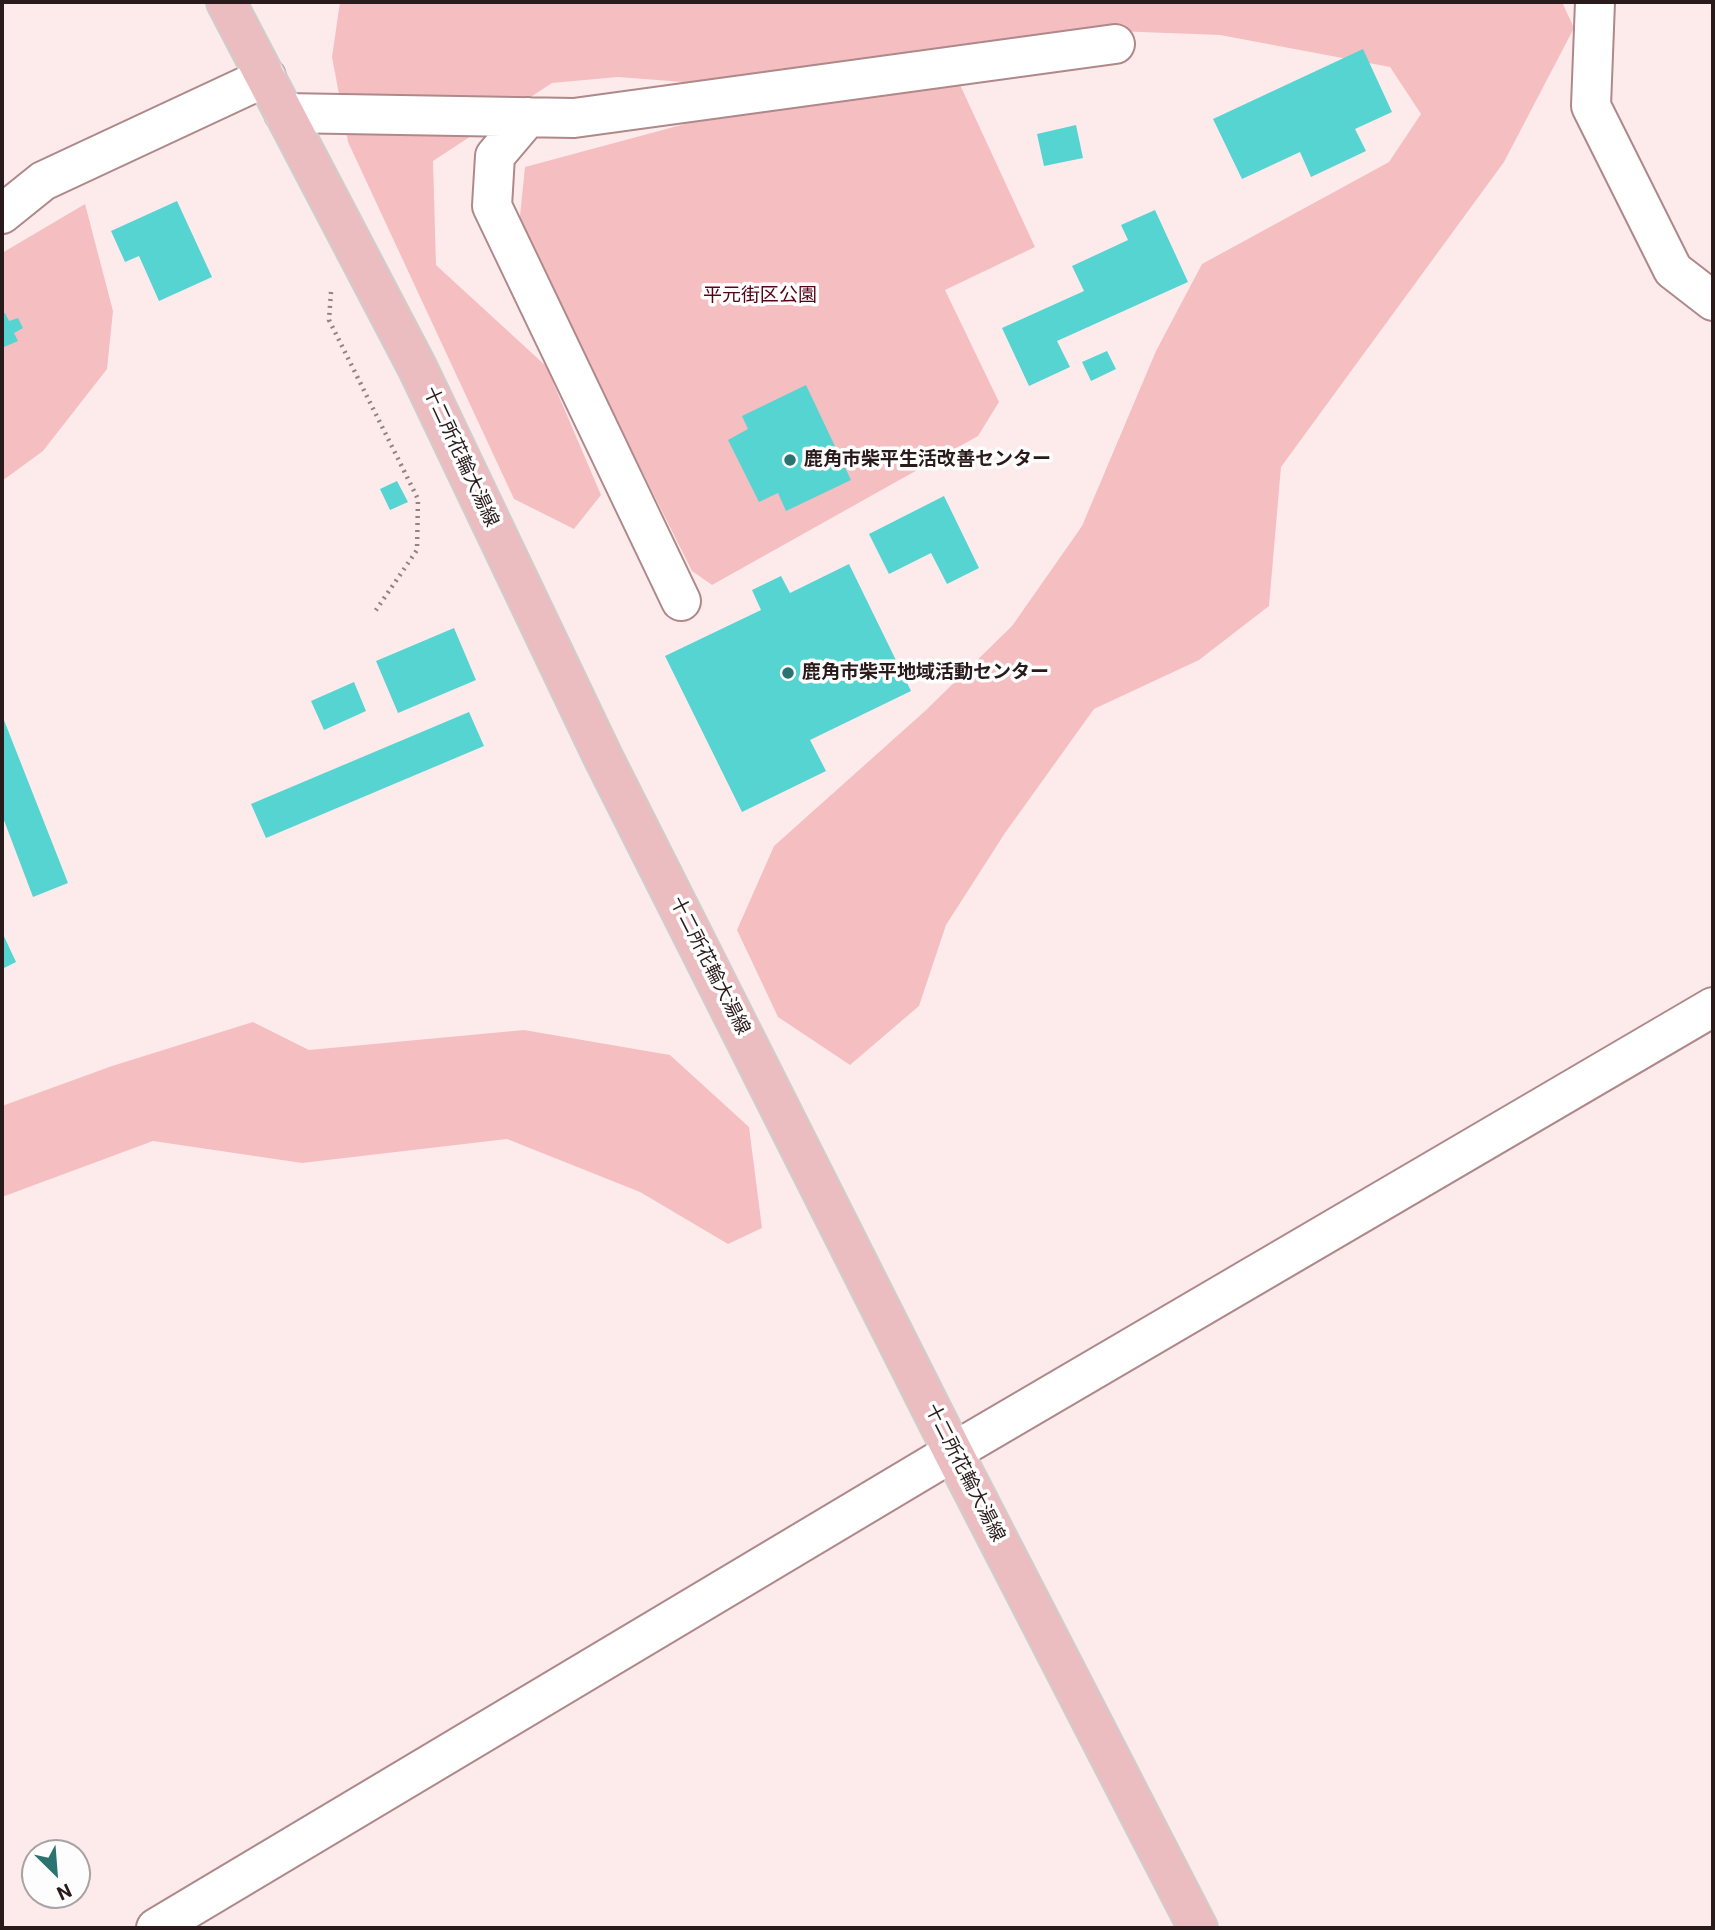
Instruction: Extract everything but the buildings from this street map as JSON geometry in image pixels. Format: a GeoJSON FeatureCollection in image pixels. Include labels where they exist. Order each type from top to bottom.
{"type":"FeatureCollection","features":[{"type":"Feature","properties":{"kind":"main road","name":"十二所花輪大湯線"},"geometry":{"type":"LineString","coordinates":[[226,2],[417,367],[603,757],[953,1452],[1198,1928]]}},
{"type":"Feature","properties":{"kind":"street"},"geometry":{"type":"LineString","coordinates":[[1595,2],[1591,106],[1673,270],[1713,301]]}},
{"type":"Feature","properties":{"kind":"street"},"geometry":{"type":"LineString","coordinates":[[284,113],[574,118],[1115,44]]}},
{"type":"Feature","properties":{"kind":"street"},"geometry":{"type":"LineString","coordinates":[[2,214],[43,181],[266,77]]}},
{"type":"Feature","properties":{"kind":"street"},"geometry":{"type":"LineString","coordinates":[[528,117],[495,156],[492,206],[681,601]]}},
{"type":"Feature","properties":{"kind":"street"},"geometry":{"type":"LineString","coordinates":[[156,1928],[953,1452],[1713,1007]]}},
{"type":"Feature","properties":{"kind":"path"},"geometry":{"type":"LineString","coordinates":[[332,281],[329,320],[418,499],[417,550],[374,613]]}},
{"type":"Feature","properties":{"kind":"green space"},"geometry":{"type":"Polygon","coordinates":[[[340,2],[1562,2],[1574,28],[1504,162],[1281,467],[1269,606],[1199,660],[1094,709],[1005,833],[946,925],[919,1006],[850,1065],[778,1017],[737,930],[774,846],[925,711],[1012,626],[1082,526],[1156,351],[1202,264],[1389,162],[1421,114],[1390,67],[1220,35],[1114,31],[788,90],[618,77],[552,83],[433,161],[436,265],[546,366],[601,495],[574,529],[514,499],[348,142],[332,57],[340,2]]]}},
{"type":"Feature","properties":{"kind":"green space","name":"平元街区公園"},"geometry":{"type":"Polygon","coordinates":[[[955,74],[1035,247],[945,290],[999,402],[978,436],[712,585],[692,571],[519,226],[525,167],[707,118],[955,74]]]}},
{"type":"Feature","properties":{"kind":"green space"},"geometry":{"type":"Polygon","coordinates":[[[85,204],[113,311],[107,369],[43,451],[2,481],[2,253],[85,204]]]}},
{"type":"Feature","properties":{"kind":"green space"},"geometry":{"type":"Polygon","coordinates":[[[253,1022],[309,1050],[524,1030],[670,1055],[749,1127],[762,1228],[728,1244],[640,1192],[507,1139],[302,1163],[153,1141],[2,1197],[2,1106],[112,1066],[253,1022]]]}},
{"type":"Feature","properties":{"kind":"place","name":"鹿角市柴平生活改善センター"},"geometry":{"type":"Point","coordinates":[790,460]}},
{"type":"Feature","properties":{"kind":"place","name":"鹿角市柴平地域活動センター"},"geometry":{"type":"Point","coordinates":[788,673]}}]}
